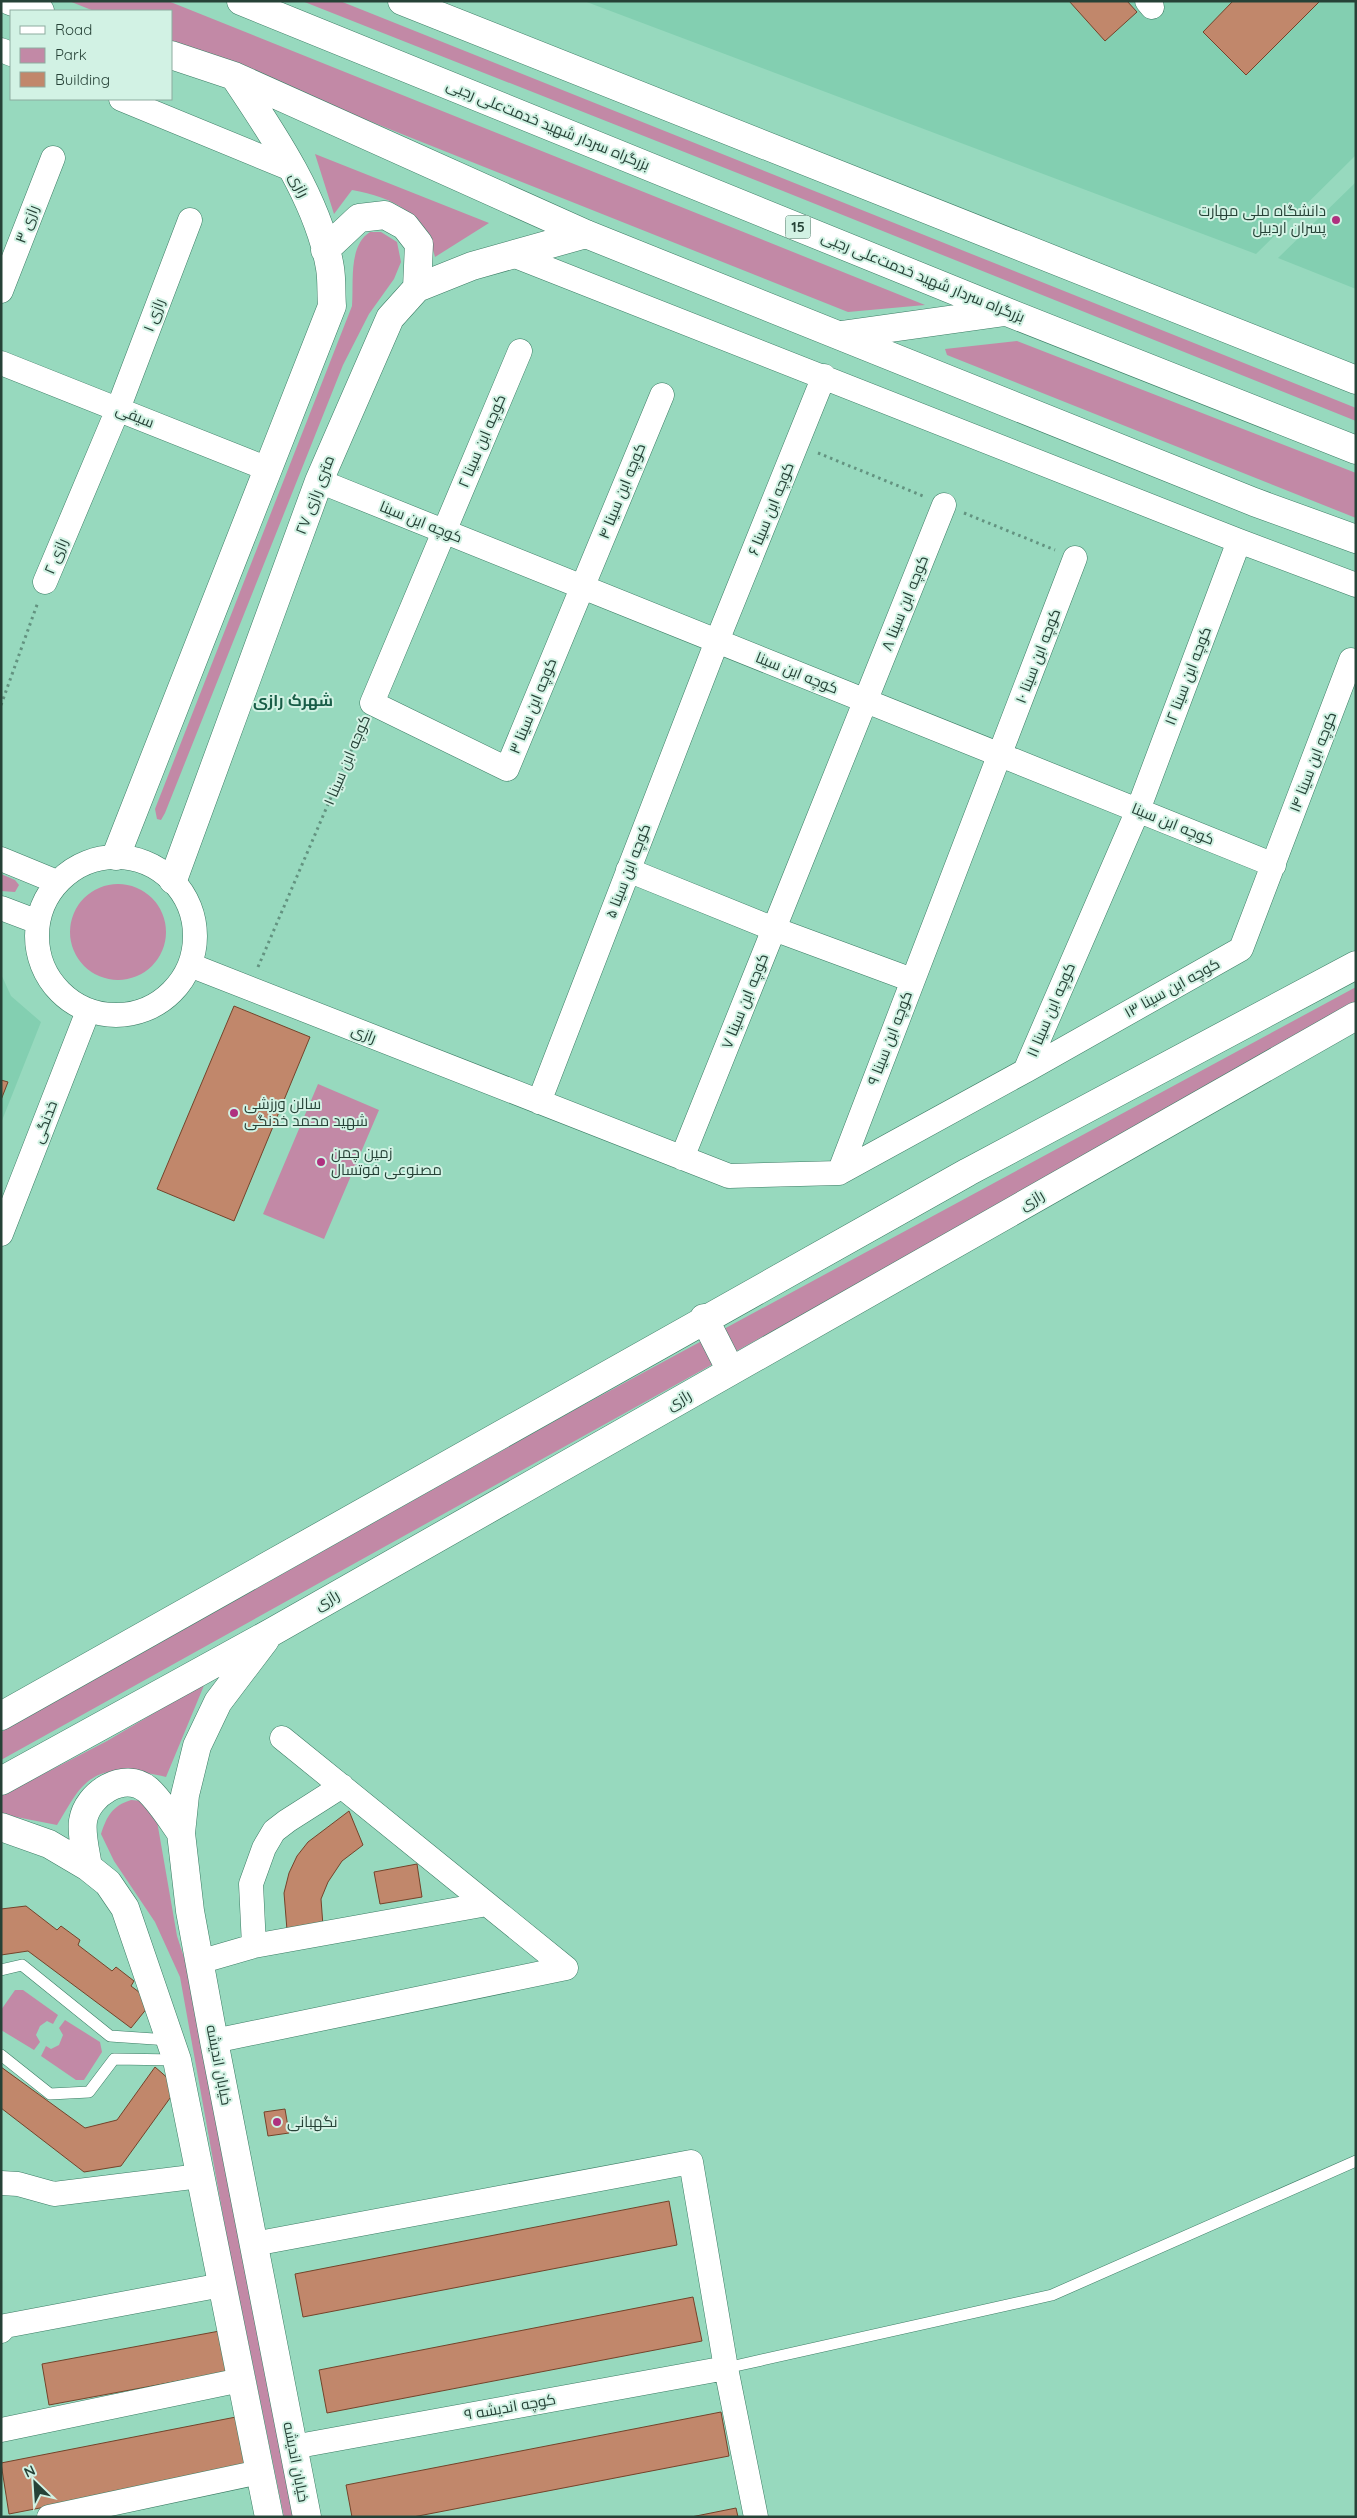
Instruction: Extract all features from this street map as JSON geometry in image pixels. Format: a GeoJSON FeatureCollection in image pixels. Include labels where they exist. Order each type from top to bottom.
{"type":"FeatureCollection","features":[{"type":"Feature","properties":{"kind":"main road"},"geometry":{"type":"LineString","coordinates":[[10,1],[37,10]]}},
{"type":"Feature","properties":{"kind":"main road","name":"بزرگراه سردار شهید خدمت‌علی رجبی"},"geometry":{"type":"LineString","coordinates":[[241,1],[1007,312],[1356,450]]}},
{"type":"Feature","properties":{"kind":"main road"},"geometry":{"type":"LineString","coordinates":[[402,1],[1356,380]]}},
{"type":"Feature","properties":{"kind":"main road"},"geometry":{"type":"LineString","coordinates":[[172,55],[234,76],[586,234],[1244,498],[1356,539]]}},
{"type":"Feature","properties":{"kind":"main road","name":"رازی"},"geometry":{"type":"LineString","coordinates":[[234,76],[260,115],[291,168],[320,231],[330,268],[332,306],[268,469]]}},
{"type":"Feature","properties":{"kind":"main road"},"geometry":{"type":"LineString","coordinates":[[325,250],[359,218],[385,215],[405,226],[419,244],[417,288]]}},
{"type":"Feature","properties":{"kind":"main road","name":"۲۷ متری رازی"},"geometry":{"type":"LineString","coordinates":[[173,880],[319,481],[390,318],[417,288],[472,266],[586,234]]}},
{"type":"Feature","properties":{"kind":"main road"},"geometry":{"type":"LineString","coordinates":[[841,335],[1007,312]]}},
{"type":"Feature","properties":{"kind":"main road"},"geometry":{"type":"LineString","coordinates":[[116,856],[268,469]]}},
{"type":"Feature","properties":{"kind":"main road"},"geometry":{"type":"LineString","coordinates":[[1,1716],[704,1318],[968,1172],[1356,965]]}},
{"type":"Feature","properties":{"kind":"main road","name":"رازی"},"geometry":{"type":"LineString","coordinates":[[1,1781],[272,1632],[1356,1016]]}},
{"type":"Feature","properties":{"kind":"main road"},"geometry":{"type":"LineString","coordinates":[[704,1318],[731,1371]]}},
{"type":"Feature","properties":{"kind":"main road","name":"خیابان اندیشه"},"geometry":{"type":"LineString","coordinates":[[272,1632],[218,1702],[197,1746],[185,1795],[181,1833],[190,1911],[307,2517]]}},
{"type":"Feature","properties":{"kind":"main road"},"geometry":{"type":"LineString","coordinates":[[88,1867],[83,1820],[96,1794],[112,1785],[131,1784],[146,1789],[181,1833]]}},
{"type":"Feature","properties":{"kind":"main road"},"geometry":{"type":"LineString","coordinates":[[1,1827],[49,1844],[88,1867],[108,1883],[125,1908],[174,2050],[269,2517]]}},
{"type":"Feature","properties":{"kind":"street"},"geometry":{"type":"LineString","coordinates":[[123,100],[291,168]]}},
{"type":"Feature","properties":{"kind":"street","name":"رازی ۳"},"geometry":{"type":"LineString","coordinates":[[1,291],[52,158]]}},
{"type":"Feature","properties":{"kind":"street","name":"رازی ۱"},"geometry":{"type":"LineString","coordinates":[[118,409],[190,220]]}},
{"type":"Feature","properties":{"kind":"street"},"geometry":{"type":"LineString","coordinates":[[513,255],[824,376],[1239,542],[1356,585]]}},
{"type":"Feature","properties":{"kind":"street","name":"کوچه ابن سینا ۲"},"geometry":{"type":"LineString","coordinates":[[443,531],[520,351]]}},
{"type":"Feature","properties":{"kind":"street","name":"سیفی"},"geometry":{"type":"LineString","coordinates":[[1,363],[268,469]]}},
{"type":"Feature","properties":{"kind":"street","name":"کوچه ابن سینا ۶"},"geometry":{"type":"LineString","coordinates":[[717,641],[824,376]]}},
{"type":"Feature","properties":{"kind":"street","name":"کوچه ابن سینا ۴"},"geometry":{"type":"LineString","coordinates":[[582,587],[662,395]]}},
{"type":"Feature","properties":{"kind":"street","name":"رازی ۲"},"geometry":{"type":"LineString","coordinates":[[45,582],[118,409]]}},
{"type":"Feature","properties":{"kind":"street","name":"کوچه ابن سینا"},"geometry":{"type":"LineString","coordinates":[[319,481],[1274,865]]}},
{"type":"Feature","properties":{"kind":"street","name":"کوچه ابن سینا ۸"},"geometry":{"type":"LineString","coordinates":[[866,701],[944,505]]}},
{"type":"Feature","properties":{"kind":"street","name":"کوچه ابن سینا ۱"},"geometry":{"type":"LineString","coordinates":[[372,704],[443,531]]}},
{"type":"Feature","properties":{"kind":"street","name":"کوچه ابن سینا ۱۲"},"geometry":{"type":"LineString","coordinates":[[1138,810],[1239,542]]}},
{"type":"Feature","properties":{"kind":"street","name":"کوچه ابن سینا ۱۰"},"geometry":{"type":"LineString","coordinates":[[1000,755],[1075,558]]}},
{"type":"Feature","properties":{"kind":"street","name":"کوچه ابن سینا ۳"},"geometry":{"type":"LineString","coordinates":[[372,704],[507,769],[582,587]]}},
{"type":"Feature","properties":{"kind":"street","name":"کوچه ابن سینا ۵"},"geometry":{"type":"LineString","coordinates":[[539,1102],[717,641]]}},
{"type":"Feature","properties":{"kind":"street","name":"کوچه ابن سینا ۱۴"},"geometry":{"type":"LineString","coordinates":[[1274,865],[1351,660]]}},
{"type":"Feature","properties":{"kind":"street","name":"کوچه ابن سینا ۷"},"geometry":{"type":"LineString","coordinates":[[682,1158],[866,701]]}},
{"type":"Feature","properties":{"kind":"street","name":"کوچه ابن سینا ۹"},"geometry":{"type":"LineString","coordinates":[[839,1173],[1000,755]]}},
{"type":"Feature","properties":{"kind":"street","name":"کوچه ابن سینا ۱۱"},"geometry":{"type":"LineString","coordinates":[[839,1173],[1025,1071],[1138,810]]}},
{"type":"Feature","properties":{"kind":"street"},"geometry":{"type":"LineString","coordinates":[[116,856],[137,859],[173,880],[187,898],[194,920],[196,943],[190,966],[178,987],[159,1003],[144,1010],[137,1013],[112,1016],[88,1011],[64,997],[46,975],[37,949],[38,922],[45,901],[58,882],[81,865],[94,860],[116,856]]}},
{"type":"Feature","properties":{"kind":"street"},"geometry":{"type":"LineString","coordinates":[[1,859],[58,882]]}},
{"type":"Feature","properties":{"kind":"street","name":"کوچه ابن سینا ۱۳"},"geometry":{"type":"LineString","coordinates":[[1025,1071],[1241,949],[1274,865]]}},
{"type":"Feature","properties":{"kind":"street"},"geometry":{"type":"LineString","coordinates":[[628,870],[774,929],[912,980]]}},
{"type":"Feature","properties":{"kind":"street"},"geometry":{"type":"LineString","coordinates":[[1,908],[38,922]]}},
{"type":"Feature","properties":{"kind":"street","name":"رازی"},"geometry":{"type":"LineString","coordinates":[[190,966],[539,1102]]}},
{"type":"Feature","properties":{"kind":"street","name":"خدنگی"},"geometry":{"type":"LineString","coordinates":[[1,1234],[8,1197],[88,1011]]}},
{"type":"Feature","properties":{"kind":"street"},"geometry":{"type":"LineString","coordinates":[[539,1102],[729,1176],[839,1173]]}},
{"type":"Feature","properties":{"kind":"street"},"geometry":{"type":"LineString","coordinates":[[214,2041],[566,1968],[282,1738]]}},
{"type":"Feature","properties":{"kind":"street"},"geometry":{"type":"LineString","coordinates":[[254,1946],[251,1884],[264,1848],[274,1832],[287,1821],[342,1786]]}},
{"type":"Feature","properties":{"kind":"street"},"geometry":{"type":"LineString","coordinates":[[200,1962],[254,1946],[487,1904]]}},
{"type":"Feature","properties":{"kind":"street"},"geometry":{"type":"LineString","coordinates":[[254,2244],[691,2162],[726,2368],[756,2517]]}},
{"type":"Feature","properties":{"kind":"street"},"geometry":{"type":"LineString","coordinates":[[1,2183],[18,2184],[54,2194],[200,2176]]}},
{"type":"Feature","properties":{"kind":"street"},"geometry":{"type":"LineString","coordinates":[[1,2331],[5,2326],[222,2285]]}},
{"type":"Feature","properties":{"kind":"street","name":"کوچه اندیشه ۹"},"geometry":{"type":"LineString","coordinates":[[293,2447],[726,2368]]}},
{"type":"Feature","properties":{"kind":"street"},"geometry":{"type":"LineString","coordinates":[[1,2430],[241,2380]]}},
{"type":"Feature","properties":{"kind":"street"},"geometry":{"type":"LineString","coordinates":[[49,2517],[260,2472]]}},
{"type":"Feature","properties":{"kind":"lane"},"geometry":{"type":"LineString","coordinates":[[1,1970],[22,1965],[110,2036],[174,2050]]}},
{"type":"Feature","properties":{"kind":"lane"},"geometry":{"type":"LineString","coordinates":[[1,2055],[50,2094],[89,2092],[114,2059],[174,2050]]}},
{"type":"Feature","properties":{"kind":"lane"},"geometry":{"type":"LineString","coordinates":[[726,2368],[1052,2296],[1356,2162]]}},
{"type":"Feature","properties":{"kind":"path","name":"رازی ۲"},"geometry":{"type":"LineString","coordinates":[[1,705],[45,582]]}},
{"type":"Feature","properties":{"kind":"path","name":"کوچه ابن سینا ۱"},"geometry":{"type":"LineString","coordinates":[[249,988],[372,704]]}},
{"type":"Feature","properties":{"kind":"shaded area"},"geometry":{"type":"Polygon","coordinates":[[[584,1],[1356,1],[1356,155],[1256,254],[584,1]]]}},
{"type":"Feature","properties":{"kind":"shaded area","name":"دانشگاه ملی مهارت پسران اردبیل"},"geometry":{"type":"Polygon","coordinates":[[[1356,182],[1356,289],[1278,258],[1356,182]]]}},
{"type":"Feature","properties":{"kind":"shaded area"},"geometry":{"type":"Polygon","coordinates":[[[1,974],[11,996],[41,1022],[1,1123],[1,974]]]}},
{"type":"Feature","properties":{"kind":"green space"},"geometry":{"type":"Polygon","coordinates":[[[69,1],[168,1],[925,305],[848,312],[172,42],[172,10],[92,10],[69,1]]]}},
{"type":"Feature","properties":{"kind":"green space"},"geometry":{"type":"Polygon","coordinates":[[[302,1],[340,1],[1356,408],[1356,421],[783,191],[302,1]]]}},
{"type":"Feature","properties":{"kind":"green space"},"geometry":{"type":"Polygon","coordinates":[[[315,154],[489,223],[435,257],[424,229],[406,210],[394,203],[367,193],[352,190],[334,214],[315,154]]]}},
{"type":"Feature","properties":{"kind":"green space"},"geometry":{"type":"Polygon","coordinates":[[[370,232],[381,232],[397,242],[401,262],[394,279],[369,314],[343,365],[165,813],[161,820],[157,819],[155,809],[352,306],[355,255],[363,238],[370,232]]]}},
{"type":"Feature","properties":{"kind":"green space"},"geometry":{"type":"Polygon","coordinates":[[[1017,341],[1356,473],[1356,518],[947,355],[945,349],[1017,341]]]}},
{"type":"Feature","properties":{"kind":"green space"},"geometry":{"type":"Polygon","coordinates":[[[1,874],[15,880],[19,885],[15,892],[1,891],[1,874]]]}},
{"type":"Feature","properties":{"kind":"green space"},"geometry":{"type":"Polygon","coordinates":[[[118,884],[136,888],[152,898],[162,914],[166,932],[162,950],[152,966],[136,976],[118,980],[100,976],[84,966],[74,950],[70,932],[74,914],[84,898],[100,888],[118,884]]]}},
{"type":"Feature","properties":{"kind":"green space"},"geometry":{"type":"Polygon","coordinates":[[[1356,987],[1356,1005],[1323,1025],[1,1760],[1,1732],[578,1408],[1356,987]]]}},
{"type":"Feature","properties":{"kind":"green space","name":"زمین چمن مصنوعی فوتسال"},"geometry":{"type":"Polygon","coordinates":[[[318,1084],[379,1110],[324,1239],[263,1214],[318,1084]]]}},
{"type":"Feature","properties":{"kind":"green space"},"geometry":{"type":"Polygon","coordinates":[[[205,1683],[166,1777],[129,1771],[101,1774],[82,1787],[57,1825],[1,1814],[1,1796],[107,1741],[205,1683]]]}},
{"type":"Feature","properties":{"kind":"green space"},"geometry":{"type":"Polygon","coordinates":[[[131,1800],[143,1801],[157,1821],[177,1936],[191,1979],[294,2517],[284,2517],[228,2243],[180,1977],[155,1922],[114,1861],[101,1834],[111,1812],[119,1805],[131,1800]]]}},
{"type":"Feature","properties":{"kind":"green space"},"geometry":{"type":"Polygon","coordinates":[[[15,1990],[23,1990],[58,2015],[53,2024],[47,2021],[40,2026],[36,2035],[40,2042],[34,2050],[1,2030],[1,2010],[15,1990]]]}},
{"type":"Feature","properties":{"kind":"green space"},"geometry":{"type":"Polygon","coordinates":[[[65,2020],[100,2042],[102,2052],[84,2080],[76,2080],[41,2056],[46,2046],[51,2049],[59,2045],[63,2035],[59,2028],[65,2020]]]}},
{"type":"Feature","properties":{"kind":"building"},"geometry":{"type":"Polygon","coordinates":[[[1069,1],[1127,1],[1137,12],[1105,41],[1069,1]]]}},
{"type":"Feature","properties":{"kind":"building"},"geometry":{"type":"Polygon","coordinates":[[[1233,1],[1320,1],[1246,75],[1203,32],[1233,1]]]}},
{"type":"Feature","properties":{"kind":"building","name":"سالن ورزشی شهید محمد خدنگی"},"geometry":{"type":"Polygon","coordinates":[[[234,1006],[310,1037],[234,1221],[157,1189],[234,1006]]]}},
{"type":"Feature","properties":{"kind":"building"},"geometry":{"type":"Polygon","coordinates":[[[1,1080],[8,1082],[1,1100],[1,1080]]]}},
{"type":"Feature","properties":{"kind":"building"},"geometry":{"type":"Polygon","coordinates":[[[349,1811],[363,1845],[342,1861],[328,1882],[321,1899],[323,1926],[287,1930],[284,1893],[289,1873],[297,1856],[308,1842],[349,1811]]]}},
{"type":"Feature","properties":{"kind":"building"},"geometry":{"type":"Polygon","coordinates":[[[417,1864],[422,1897],[380,1904],[374,1872],[417,1864]]]}},
{"type":"Feature","properties":{"kind":"building"},"geometry":{"type":"Polygon","coordinates":[[[26,1906],[57,1930],[61,1926],[80,1940],[78,1945],[112,1971],[116,1967],[134,1981],[131,1986],[152,2002],[131,2028],[28,1951],[1,1955],[1,1909],[26,1906]]]}},
{"type":"Feature","properties":{"kind":"building"},"geometry":{"type":"Polygon","coordinates":[[[1,2067],[85,2128],[117,2120],[155,2067],[178,2087],[121,2166],[84,2172],[1,2108],[1,2067]]]}},
{"type":"Feature","properties":{"kind":"building","name":"نگهبانی"},"geometry":{"type":"Polygon","coordinates":[[[285,2109],[289,2133],[268,2136],[264,2112],[285,2109]]]}},
{"type":"Feature","properties":{"kind":"building"},"geometry":{"type":"Polygon","coordinates":[[[669,2201],[677,2245],[303,2317],[295,2274],[669,2201]]]}},
{"type":"Feature","properties":{"kind":"building"},"geometry":{"type":"Polygon","coordinates":[[[693,2297],[702,2341],[327,2413],[319,2370],[693,2297]]]}},
{"type":"Feature","properties":{"kind":"building"},"geometry":{"type":"Polygon","coordinates":[[[225,2330],[233,2371],[49,2405],[42,2364],[225,2330]]]}},
{"type":"Feature","properties":{"kind":"building"},"geometry":{"type":"Polygon","coordinates":[[[721,2412],[729,2456],[413,2517],[352,2517],[346,2485],[721,2412]]]}},
{"type":"Feature","properties":{"kind":"building"},"geometry":{"type":"Polygon","coordinates":[[[241,2416],[251,2467],[9,2514],[1,2463],[241,2416]]]}},
{"type":"Feature","properties":{"kind":"building"},"geometry":{"type":"Polygon","coordinates":[[[736,2508],[738,2517],[691,2517],[736,2508]]]}},
{"type":"Feature","properties":{"kind":"place","name":"دانشگاه ملی مهارت پسران اردبیل"},"geometry":{"type":"Point","coordinates":[1336,220]}},
{"type":"Feature","properties":{"kind":"place","name":"سالن ورزشی شهید محمد خدنگی"},"geometry":{"type":"Point","coordinates":[234,1113]}},
{"type":"Feature","properties":{"kind":"place","name":"زمین چمن مصنوعی فوتسال"},"geometry":{"type":"Point","coordinates":[321,1162]}},
{"type":"Feature","properties":{"kind":"place","name":"نگهبانی"},"geometry":{"type":"Point","coordinates":[277,2122]}},
{"type":"Feature","properties":{"kind":"district","name":"شهرک رازی"},"geometry":{"type":"Point","coordinates":[293,700]}}]}
